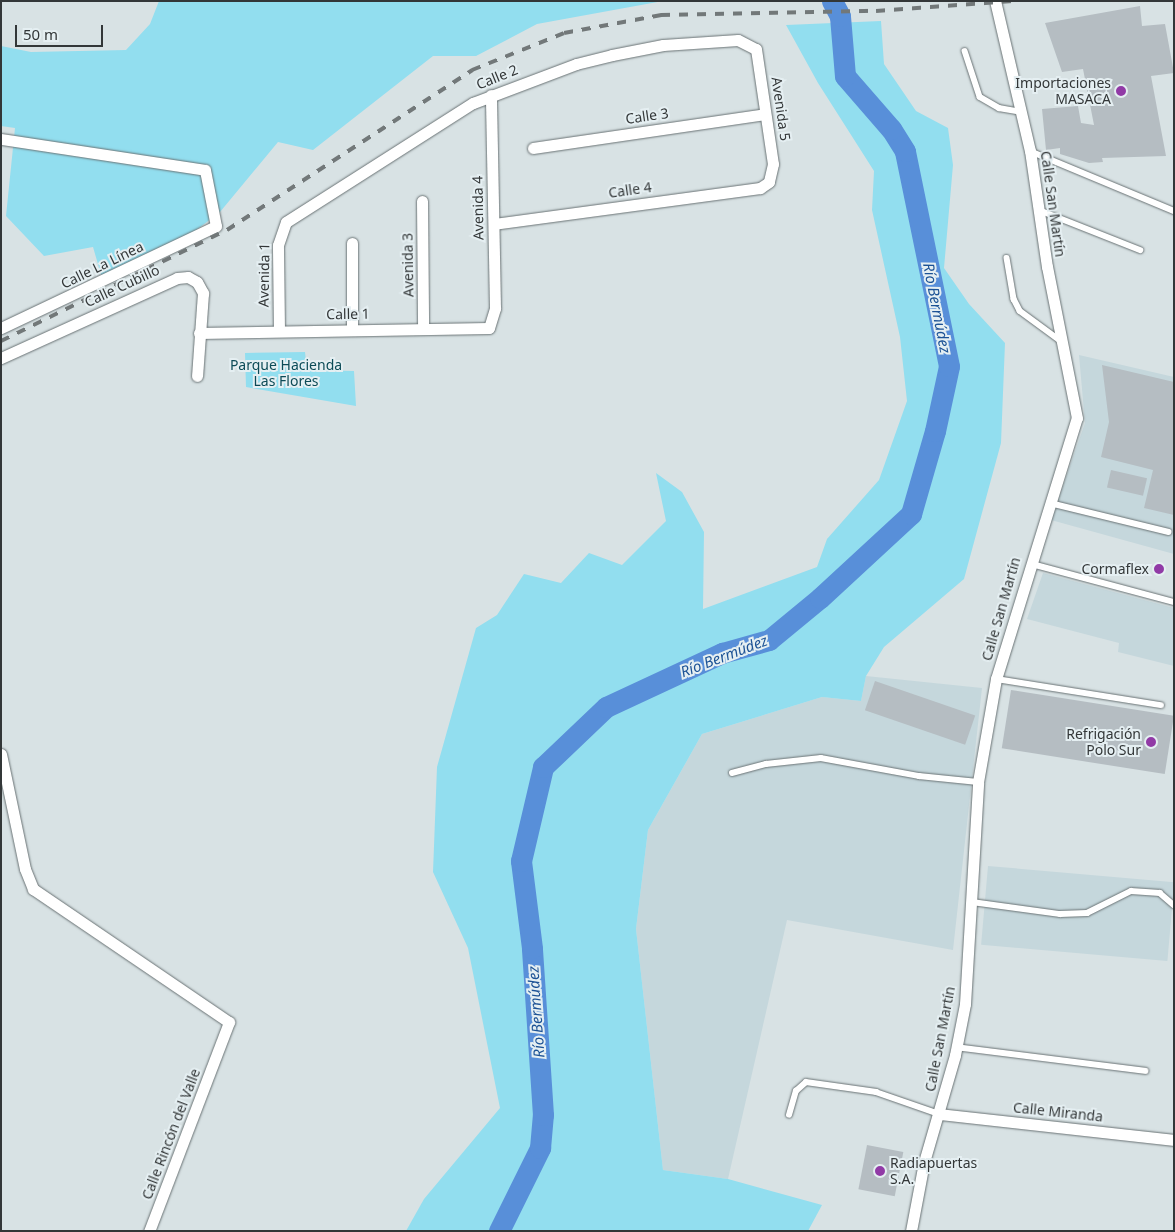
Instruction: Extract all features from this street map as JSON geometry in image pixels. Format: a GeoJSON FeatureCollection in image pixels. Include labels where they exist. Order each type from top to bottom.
{"type":"FeatureCollection","features":[{"type":"Feature","properties":{"kind":"street","name":"Calle San Martín"},"geometry":{"type":"LineString","coordinates":[[911,1231],[924,1162],[939,1114],[965,1004],[978,782],[996,679],[1048,502],[1077,418],[1038,210],[1030,152],[995,1]]}},
{"type":"Feature","properties":{"kind":"street","name":"Calle 2"},"geometry":{"type":"LineString","coordinates":[[286,222],[473,103],[491,95],[612,54],[663,45],[738,40],[748,43]]}},
{"type":"Feature","properties":{"kind":"street","name":"Avenida 5"},"geometry":{"type":"LineString","coordinates":[[748,43],[756,49],[759,58],[773,164],[769,182]]}},
{"type":"Feature","properties":{"kind":"street","name":"Avenida 4"},"geometry":{"type":"LineString","coordinates":[[491,95],[494,224],[493,320]]}},
{"type":"Feature","properties":{"kind":"street","name":"Calle 3"},"geometry":{"type":"LineString","coordinates":[[533,148],[765,114]]}},
{"type":"Feature","properties":{"kind":"street","name":"Calle La Línea"},"geometry":{"type":"LineString","coordinates":[[1,139],[205,170],[216,226],[1,328]]}},
{"type":"Feature","properties":{"kind":"street","name":"Calle 4"},"geometry":{"type":"LineString","coordinates":[[494,224],[760,188],[769,182]]}},
{"type":"Feature","properties":{"kind":"street","name":"Avenida 3"},"geometry":{"type":"LineString","coordinates":[[422,201],[423,328]]}},
{"type":"Feature","properties":{"kind":"street","name":"Avenida 1"},"geometry":{"type":"LineString","coordinates":[[279,331],[278,245],[286,222]]}},
{"type":"Feature","properties":{"kind":"street"},"geometry":{"type":"LineString","coordinates":[[352,243],[352,328]]}},
{"type":"Feature","properties":{"kind":"street","name":"Calle Cubillo"},"geometry":{"type":"LineString","coordinates":[[1,358],[177,278],[188,277],[197,282],[203,293],[196,376]]}},
{"type":"Feature","properties":{"kind":"street","name":"Calle 1"},"geometry":{"type":"LineString","coordinates":[[199,333],[352,328],[479,330],[489,328],[493,320]]}},
{"type":"Feature","properties":{"kind":"street","name":"Calle Rincón del Valle"},"geometry":{"type":"LineString","coordinates":[[1,754],[25,868],[33,889],[229,1022],[221,1048],[149,1231]]}},
{"type":"Feature","properties":{"kind":"street","name":"Calle Miranda"},"geometry":{"type":"LineString","coordinates":[[939,1114],[1174,1140]]}},
{"type":"Feature","properties":{"kind":"lane"},"geometry":{"type":"LineString","coordinates":[[965,51],[980,97],[998,108],[1021,112]]}},
{"type":"Feature","properties":{"kind":"lane"},"geometry":{"type":"LineString","coordinates":[[1030,152],[1174,211]]}},
{"type":"Feature","properties":{"kind":"lane"},"geometry":{"type":"LineString","coordinates":[[1038,210],[1140,250]]}},
{"type":"Feature","properties":{"kind":"lane"},"geometry":{"type":"LineString","coordinates":[[1007,258],[1014,299],[1020,311],[1063,342]]}},
{"type":"Feature","properties":{"kind":"lane"},"geometry":{"type":"LineString","coordinates":[[1048,502],[1169,532]]}},
{"type":"Feature","properties":{"kind":"lane"},"geometry":{"type":"LineString","coordinates":[[1030,563],[1174,602]]}},
{"type":"Feature","properties":{"kind":"lane"},"geometry":{"type":"LineString","coordinates":[[996,679],[1161,704]]}},
{"type":"Feature","properties":{"kind":"lane"},"geometry":{"type":"LineString","coordinates":[[732,773],[766,764],[820,758],[920,776],[978,782]]}},
{"type":"Feature","properties":{"kind":"lane"},"geometry":{"type":"LineString","coordinates":[[972,902],[1060,914],[1087,913],[1131,891],[1160,893],[1174,905]]}},
{"type":"Feature","properties":{"kind":"lane"},"geometry":{"type":"LineString","coordinates":[[956,1047],[1145,1071]]}},
{"type":"Feature","properties":{"kind":"lane"},"geometry":{"type":"LineString","coordinates":[[789,1114],[796,1091],[806,1082],[876,1092],[939,1114]]}},
{"type":"Feature","properties":{"kind":"shaded area"},"geometry":{"type":"Polygon","coordinates":[[[1079,355],[1174,377],[1174,554],[1051,520],[1085,423],[1079,355]]]}},
{"type":"Feature","properties":{"kind":"shaded area"},"geometry":{"type":"Polygon","coordinates":[[[1043,573],[1174,608],[1174,666],[1118,652],[1119,643],[1027,619],[1043,573]]]}},
{"type":"Feature","properties":{"kind":"shaded area"},"geometry":{"type":"Polygon","coordinates":[[[866,676],[982,688],[953,950],[787,920],[728,1179],[663,1170],[636,929],[648,830],[702,734],[822,697],[861,701],[866,676]]]}},
{"type":"Feature","properties":{"kind":"shaded area"},"geometry":{"type":"Polygon","coordinates":[[[988,866],[1174,882],[1167,961],[981,945],[988,866]]]}},
{"type":"Feature","properties":{"kind":"green space"},"geometry":{"type":"Polygon","coordinates":[[[159,1],[663,1],[537,24],[476,56],[433,56],[313,150],[278,142],[220,212],[191,234],[102,278],[93,247],[44,256],[6,216],[15,128],[1,126],[1,46],[31,52],[126,50],[150,24],[159,1]]]}},
{"type":"Feature","properties":{"kind":"green space"},"geometry":{"type":"Polygon","coordinates":[[[881,21],[884,64],[916,111],[948,128],[953,165],[944,268],[969,304],[1005,343],[1001,443],[964,579],[884,647],[866,676],[861,701],[822,697],[702,734],[648,830],[636,929],[663,1170],[728,1179],[822,1205],[808,1231],[406,1231],[424,1199],[500,1108],[468,948],[433,872],[437,767],[476,628],[497,615],[524,574],[561,583],[589,553],[622,565],[666,521],[656,473],[682,492],[704,532],[703,609],[817,567],[827,539],[879,480],[907,401],[900,337],[872,210],[874,171],[818,83],[786,25],[881,21]]]}},
{"type":"Feature","properties":{"kind":"green space","name":"Parque Hacienda Las Flores"},"geometry":{"type":"Polygon","coordinates":[[[305,352],[307,370],[354,371],[356,406],[246,387],[245,353],[305,352]]]}},
{"type":"Feature","properties":{"kind":"building","name":"Importaciones MASACA"},"geometry":{"type":"Polygon","coordinates":[[[1140,6],[1142,26],[1165,24],[1174,73],[1151,76],[1166,156],[1102,158],[1103,162],[1089,163],[1060,154],[1060,148],[1046,150],[1042,109],[1078,106],[1081,123],[1094,125],[1083,69],[1062,72],[1045,23],[1140,6]]]}},
{"type":"Feature","properties":{"kind":"building"},"geometry":{"type":"Polygon","coordinates":[[[1102,365],[1174,382],[1174,515],[1144,508],[1153,470],[1101,457],[1109,422],[1102,365]]]}},
{"type":"Feature","properties":{"kind":"building"},"geometry":{"type":"Polygon","coordinates":[[[1111,470],[1147,478],[1143,496],[1107,488],[1111,470]]]}},
{"type":"Feature","properties":{"kind":"building"},"geometry":{"type":"Polygon","coordinates":[[[875,681],[975,716],[965,745],[865,710],[875,681]]]}},
{"type":"Feature","properties":{"kind":"building"},"geometry":{"type":"Polygon","coordinates":[[[1011,690],[1174,716],[1165,774],[1002,748],[1011,690]]]}},
{"type":"Feature","properties":{"kind":"building","name":"Radiapuertas S.A."},"geometry":{"type":"Polygon","coordinates":[[[867,1145],[903,1152],[895,1196],[858,1189],[867,1145]]]}},
{"type":"Feature","properties":{"kind":"waterway","name":"Río Bermúdez"},"geometry":{"type":"LineString","coordinates":[[499,1231],[540,1148],[543,1115],[532,948],[521,861],[543,767],[606,707],[722,653],[769,640],[820,598],[911,514],[935,431],[949,366],[905,151],[891,129],[845,76],[840,16],[832,1]]}},
{"type":"Feature","properties":{"kind":"railway"},"geometry":{"type":"LineString","coordinates":[[1,341],[227,230],[472,70],[564,33],[661,15],[876,11],[1013,1]]}},
{"type":"Feature","properties":{"kind":"place","name":"Importaciones MASACA"},"geometry":{"type":"Point","coordinates":[1121,91]}},
{"type":"Feature","properties":{"kind":"place","name":"Cormaflex"},"geometry":{"type":"Point","coordinates":[1159,569]}},
{"type":"Feature","properties":{"kind":"place","name":"Refrigación Polo Sur"},"geometry":{"type":"Point","coordinates":[1151,742]}},
{"type":"Feature","properties":{"kind":"place","name":"Radiapuertas S.A."},"geometry":{"type":"Point","coordinates":[880,1171]}}]}
